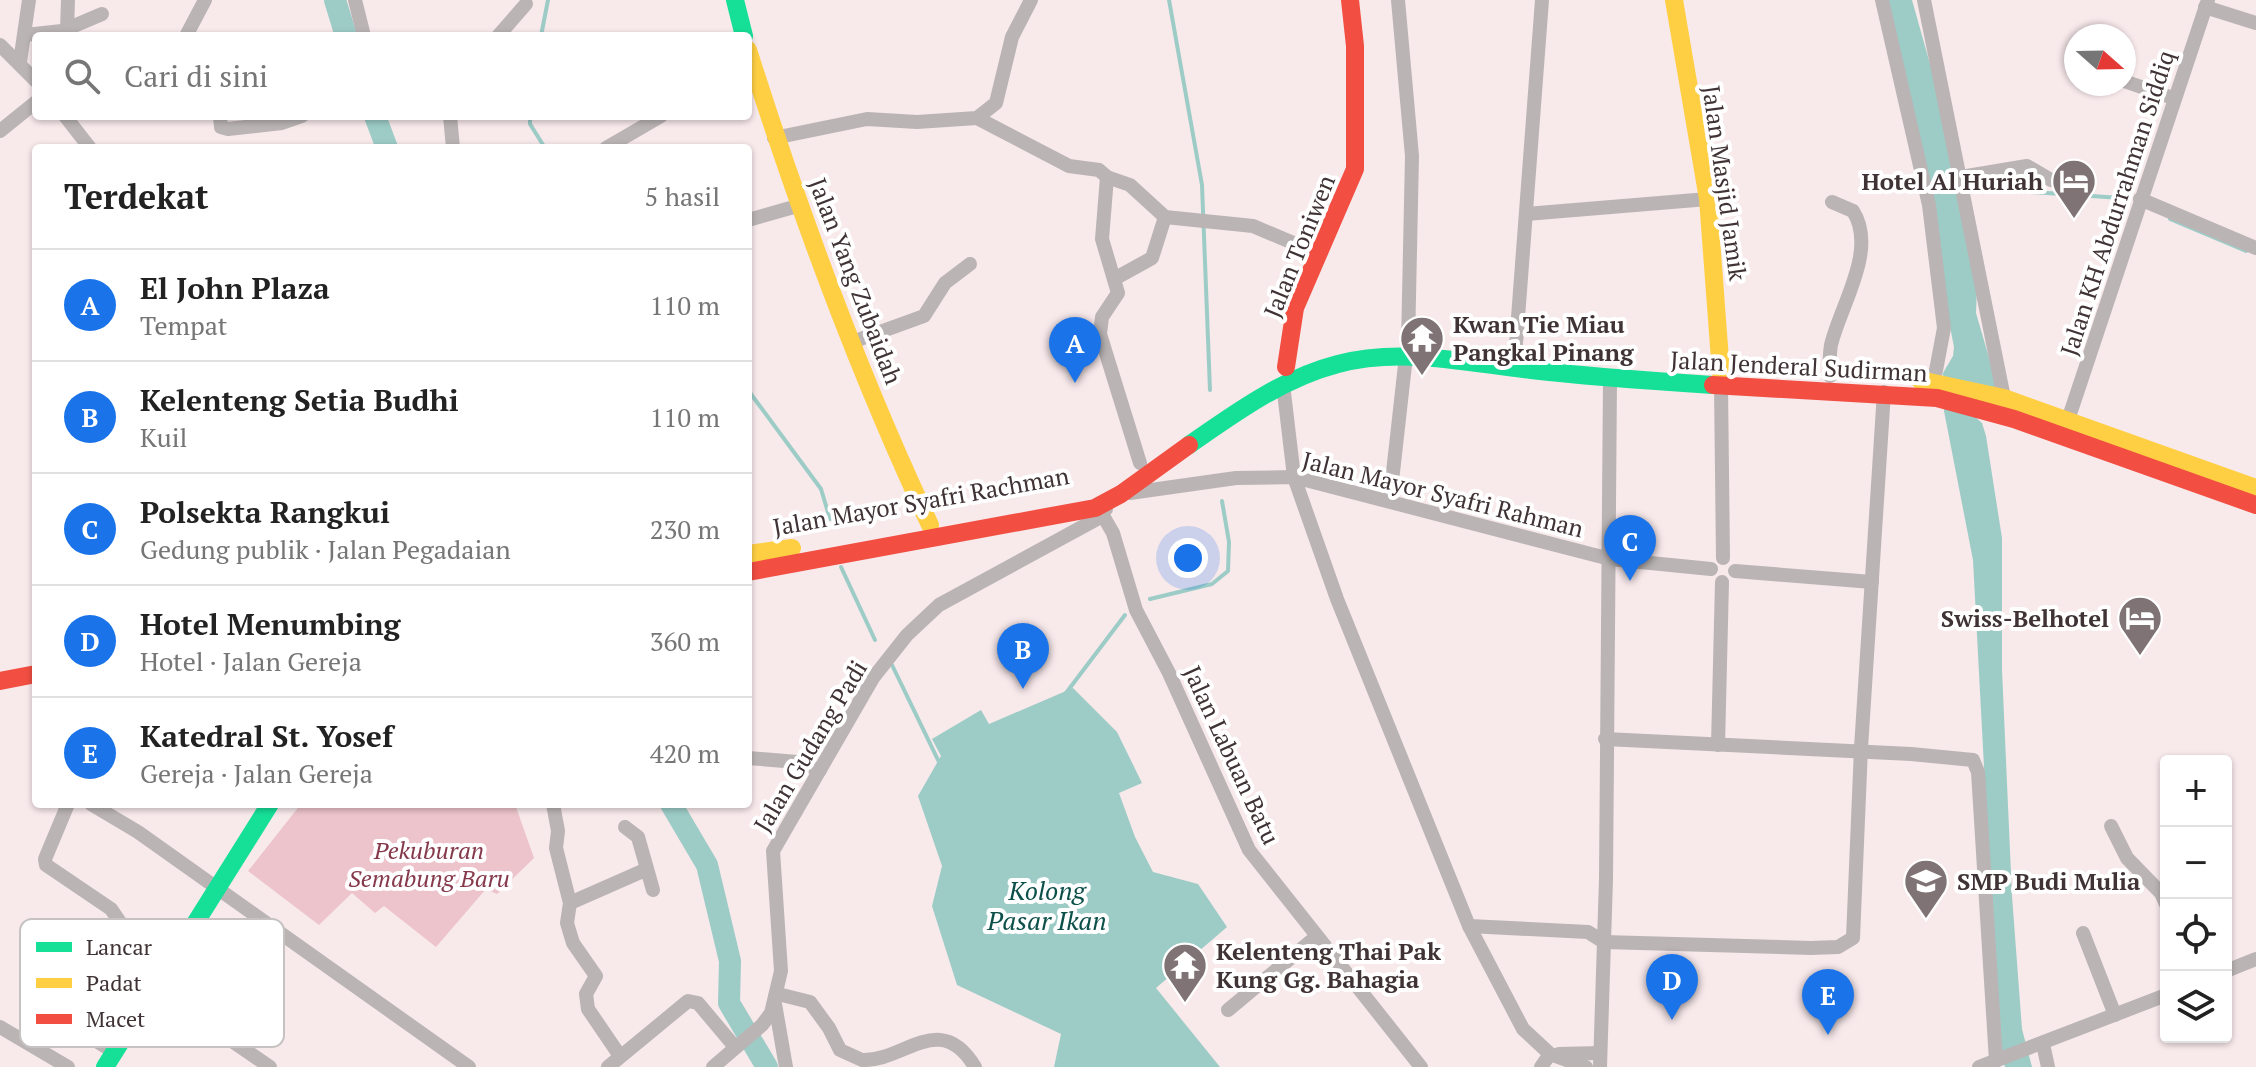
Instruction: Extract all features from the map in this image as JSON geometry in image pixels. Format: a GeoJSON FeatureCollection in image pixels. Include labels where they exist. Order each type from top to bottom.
{"type":"FeatureCollection","features":[{"type":"Feature","properties":{"kind":"main road"},"geometry":{"type":"LineString","coordinates":[[735,0],[743,32]]}},
{"type":"Feature","properties":{"kind":"main road","name":"Jalan Toniwen"},"geometry":{"type":"LineString","coordinates":[[1285,376],[1292,320],[1353,178],[1357,159],[1355,46],[1350,0]]}},
{"type":"Feature","properties":{"kind":"main road","name":"Jalan Masjid Jamik"},"geometry":{"type":"LineString","coordinates":[[1674,0],[1708,199],[1721,379]]}},
{"type":"Feature","properties":{"kind":"main road","name":"Jalan Yang Zubaidah"},"geometry":{"type":"LineString","coordinates":[[752,65],[774,138],[855,341],[894,449],[930,525]]}},
{"type":"Feature","properties":{"kind":"main road","name":"Jalan Jenderal Sudirman"},"geometry":{"type":"LineString","coordinates":[[1140,463],[1285,376],[1355,346],[1515,357],[1721,379],[1884,392],[1937,387]]}},
{"type":"Feature","properties":{"kind":"main road","name":"Jalan Jenderal Sudirman"},"geometry":{"type":"LineString","coordinates":[[1407,350],[1610,379],[1830,376],[1937,387],[2068,420],[2256,488]]}},
{"type":"Feature","properties":{"kind":"main road","name":"Jalan Jenderal Sudirman"},"geometry":{"type":"LineString","coordinates":[[1112,503],[1285,376]]}},
{"type":"Feature","properties":{"kind":"main road","name":"Jalan Jenderal Sudirman"},"geometry":{"type":"LineString","coordinates":[[1993,400],[2256,505]]}},
{"type":"Feature","properties":{"kind":"main road","name":"Jalan Mayor Syafri Rachman"},"geometry":{"type":"LineString","coordinates":[[752,553],[1070,502],[1103,489],[1140,463]]}},
{"type":"Feature","properties":{"kind":"main road","name":"Jalan Mayor Syafri Rachman"},"geometry":{"type":"LineString","coordinates":[[752,571],[1083,512],[1112,503]]}},
{"type":"Feature","properties":{"kind":"main road"},"geometry":{"type":"LineString","coordinates":[[0,681],[32,675]]}},
{"type":"Feature","properties":{"kind":"main road"},"geometry":{"type":"LineString","coordinates":[[0,697],[32,691]]}},
{"type":"Feature","properties":{"kind":"main road"},"geometry":{"type":"LineString","coordinates":[[195,919],[267,808]]}},
{"type":"Feature","properties":{"kind":"street"},"geometry":{"type":"LineString","coordinates":[[20,62],[29,0]]}},
{"type":"Feature","properties":{"kind":"street"},"geometry":{"type":"LineString","coordinates":[[67,30],[68,0]]}},
{"type":"Feature","properties":{"kind":"street"},"geometry":{"type":"LineString","coordinates":[[188,32],[205,0]]}},
{"type":"Feature","properties":{"kind":"street"},"geometry":{"type":"LineString","coordinates":[[355,0],[363,32]]}},
{"type":"Feature","properties":{"kind":"street"},"geometry":{"type":"LineString","coordinates":[[977,118],[996,103],[1012,37],[1031,0]]}},
{"type":"Feature","properties":{"kind":"street"},"geometry":{"type":"LineString","coordinates":[[1390,499],[1407,350],[1412,156],[1398,0]]}},
{"type":"Feature","properties":{"kind":"street"},"geometry":{"type":"LineString","coordinates":[[1515,357],[1542,0]]}},
{"type":"Feature","properties":{"kind":"street"},"geometry":{"type":"LineString","coordinates":[[1882,0],[1929,205],[1944,328],[1937,387]]}},
{"type":"Feature","properties":{"kind":"street"},"geometry":{"type":"LineString","coordinates":[[1924,0],[1961,177],[1993,400]]}},
{"type":"Feature","properties":{"kind":"street"},"geometry":{"type":"LineString","coordinates":[[502,32],[526,4]]}},
{"type":"Feature","properties":{"kind":"street"},"geometry":{"type":"LineString","coordinates":[[2206,4],[2256,23]]}},
{"type":"Feature","properties":{"kind":"street","name":"Jalan KH Abdurrahman Siddiq"},"geometry":{"type":"LineString","coordinates":[[2068,420],[2206,4]]}},
{"type":"Feature","properties":{"kind":"street"},"geometry":{"type":"LineString","coordinates":[[50,32],[67,30],[102,14]]}},
{"type":"Feature","properties":{"kind":"street"},"geometry":{"type":"LineString","coordinates":[[25,35],[32,34]]}},
{"type":"Feature","properties":{"kind":"street"},"geometry":{"type":"LineString","coordinates":[[0,45],[32,76]]}},
{"type":"Feature","properties":{"kind":"street"},"geometry":{"type":"LineString","coordinates":[[2136,85],[2173,98]]}},
{"type":"Feature","properties":{"kind":"street"},"geometry":{"type":"LineString","coordinates":[[0,131],[32,105]]}},
{"type":"Feature","properties":{"kind":"street"},"geometry":{"type":"LineString","coordinates":[[774,138],[867,119],[917,122],[977,118],[1069,166],[1099,170],[1107,177],[1130,185],[1165,217],[1206,219],[1269,229],[1319,254]]}},
{"type":"Feature","properties":{"kind":"street"},"geometry":{"type":"LineString","coordinates":[[71,120],[87,144]]}},
{"type":"Feature","properties":{"kind":"street"},"geometry":{"type":"LineString","coordinates":[[220,120],[221,127],[228,129],[291,120]]}},
{"type":"Feature","properties":{"kind":"street"},"geometry":{"type":"LineString","coordinates":[[450,120],[453,144]]}},
{"type":"Feature","properties":{"kind":"street"},"geometry":{"type":"LineString","coordinates":[[613,144],[654,120]]}},
{"type":"Feature","properties":{"kind":"street"},"geometry":{"type":"LineString","coordinates":[[1961,177],[2027,166],[2051,180]]}},
{"type":"Feature","properties":{"kind":"street"},"geometry":{"type":"LineString","coordinates":[[1107,177],[1102,239],[1118,295],[1102,317],[1100,334],[1140,463]]}},
{"type":"Feature","properties":{"kind":"street"},"geometry":{"type":"LineString","coordinates":[[1526,214],[1708,199]]}},
{"type":"Feature","properties":{"kind":"street"},"geometry":{"type":"LineString","coordinates":[[2140,199],[2256,248]]}},
{"type":"Feature","properties":{"kind":"street"},"geometry":{"type":"LineString","coordinates":[[1830,376],[1831,346],[1847,299],[1860,239],[1853,211],[1832,202]]}},
{"type":"Feature","properties":{"kind":"street"},"geometry":{"type":"LineString","coordinates":[[752,219],[801,205]]}},
{"type":"Feature","properties":{"kind":"street"},"geometry":{"type":"LineString","coordinates":[[1114,279],[1152,258],[1165,217]]}},
{"type":"Feature","properties":{"kind":"street"},"geometry":{"type":"LineString","coordinates":[[855,341],[924,316],[945,283],[970,264]]}},
{"type":"Feature","properties":{"kind":"street"},"geometry":{"type":"LineString","coordinates":[[1285,376],[1294,477],[1352,639],[1469,926],[1517,1022],[1550,1054],[1586,1067]]}},
{"type":"Feature","properties":{"kind":"street"},"geometry":{"type":"LineString","coordinates":[[1550,1054],[1600,1060],[1610,559],[1610,379]]}},
{"type":"Feature","properties":{"kind":"street"},"geometry":{"type":"LineString","coordinates":[[1721,379],[1723,558]]}},
{"type":"Feature","properties":{"kind":"street"},"geometry":{"type":"LineString","coordinates":[[1469,926],[1588,932],[1604,942],[1811,948],[1838,947],[1853,938],[1861,752],[1884,392]]}},
{"type":"Feature","properties":{"kind":"street","name":"Jalan Mayor Syafri Rahman"},"geometry":{"type":"LineString","coordinates":[[1039,547],[1112,503],[1236,478],[1294,477],[1390,499],[1610,559],[1711,569]]}},
{"type":"Feature","properties":{"kind":"street","name":"Jalan Labuan Batu"},"geometry":{"type":"LineString","coordinates":[[1112,503],[1113,533],[1136,610],[1169,673],[1241,836],[1316,937],[1421,1067]]}},
{"type":"Feature","properties":{"kind":"street"},"geometry":{"type":"LineString","coordinates":[[1032,520],[1039,547]]}},
{"type":"Feature","properties":{"kind":"street","name":"Jalan Gudang Padi"},"geometry":{"type":"LineString","coordinates":[[713,1067],[759,1029],[776,998],[781,948],[772,854],[873,678],[907,635],[948,599],[1039,547]]}},
{"type":"Feature","properties":{"kind":"street"},"geometry":{"type":"LineString","coordinates":[[1723,558],[1732,562],[1735,571],[1728,581],[1722,582],[1714,577],[1711,569],[1714,561],[1723,558]]}},
{"type":"Feature","properties":{"kind":"street"},"geometry":{"type":"LineString","coordinates":[[1735,571],[1872,582]]}},
{"type":"Feature","properties":{"kind":"street"},"geometry":{"type":"LineString","coordinates":[[1718,745],[1722,582]]}},
{"type":"Feature","properties":{"kind":"street"},"geometry":{"type":"LineString","coordinates":[[1605,739],[1968,758],[1977,766],[1992,1064],[2160,997]]}},
{"type":"Feature","properties":{"kind":"street"},"geometry":{"type":"LineString","coordinates":[[752,758],[797,762],[820,770]]}},
{"type":"Feature","properties":{"kind":"street"},"geometry":{"type":"LineString","coordinates":[[66,808],[45,859],[46,865],[111,909],[118,919]]}},
{"type":"Feature","properties":{"kind":"street"},"geometry":{"type":"LineString","coordinates":[[98,808],[138,832],[257,919]]}},
{"type":"Feature","properties":{"kind":"street"},"geometry":{"type":"LineString","coordinates":[[554,808],[558,831],[556,848],[570,903],[567,923],[573,943],[596,976],[586,994],[588,1009],[620,1056]]}},
{"type":"Feature","properties":{"kind":"street"},"geometry":{"type":"LineString","coordinates":[[2111,826],[2127,858],[2164,899]]}},
{"type":"Feature","properties":{"kind":"street"},"geometry":{"type":"LineString","coordinates":[[625,827],[638,837],[653,890]]}},
{"type":"Feature","properties":{"kind":"street"},"geometry":{"type":"LineString","coordinates":[[570,903],[645,870]]}},
{"type":"Feature","properties":{"kind":"street"},"geometry":{"type":"LineString","coordinates":[[2083,933],[2115,1015]]}},
{"type":"Feature","properties":{"kind":"street"},"geometry":{"type":"LineString","coordinates":[[1228,1010],[1316,937]]}},
{"type":"Feature","properties":{"kind":"street"},"geometry":{"type":"LineString","coordinates":[[284,938],[469,1067]]}},
{"type":"Feature","properties":{"kind":"street"},"geometry":{"type":"LineString","coordinates":[[2232,969],[2256,959]]}},
{"type":"Feature","properties":{"kind":"street"},"geometry":{"type":"LineString","coordinates":[[786,1067],[776,998],[810,1002],[840,1050],[862,1060],[918,1042],[936,1040],[964,1051],[975,1067]]}},
{"type":"Feature","properties":{"kind":"street"},"geometry":{"type":"LineString","coordinates":[[608,1067],[676,1009],[694,1000],[736,1046]]}},
{"type":"Feature","properties":{"kind":"street"},"geometry":{"type":"LineString","coordinates":[[0,1027],[20,1039]]}},
{"type":"Feature","properties":{"kind":"street"},"geometry":{"type":"LineString","coordinates":[[2043,1044],[2048,1067]]}},
{"type":"Feature","properties":{"kind":"street"},"geometry":{"type":"LineString","coordinates":[[34,1047],[68,1067]]}},
{"type":"Feature","properties":{"kind":"street"},"geometry":{"type":"LineString","coordinates":[[241,1047],[270,1067]]}},
{"type":"Feature","properties":{"kind":"street"},"geometry":{"type":"LineString","coordinates":[[1541,1067],[1550,1054]]}},
{"type":"Feature","properties":{"kind":"green space","name":"Pekuburan Semabung Baru"},"geometry":{"type":"Polygon","coordinates":[[[298,808],[516,808],[534,858],[497,894],[486,889],[436,947],[384,906],[375,913],[352,893],[319,925],[248,871],[298,808]]]}},
{"type":"Feature","properties":{"kind":"water"},"geometry":{"type":"Polygon","coordinates":[[[1886,0],[1912,0],[1939,96],[1977,288],[1976,313],[1997,385],[1974,416],[1982,423],[1986,436],[2002,538],[2002,670],[2012,896],[2022,1029],[2032,1067],[2005,1067],[1999,1049],[1973,560],[1944,411],[1943,373],[1953,356],[1954,347],[1886,0]]]}},
{"type":"Feature","properties":{"kind":"water","name":"Kolong Pasar Ikan"},"geometry":{"type":"Polygon","coordinates":[[[1073,688],[1117,732],[1142,783],[1119,793],[1135,837],[1153,872],[1198,884],[1227,927],[1156,988],[1220,1067],[1054,1067],[1061,1034],[957,985],[932,906],[942,866],[918,796],[941,756],[932,739],[981,710],[989,724],[1073,688]]]}},
{"type":"Feature","properties":{"kind":"waterway"},"geometry":{"type":"LineString","coordinates":[[335,0],[345,32]]}},
{"type":"Feature","properties":{"kind":"waterway"},"geometry":{"type":"LineString","coordinates":[[542,32],[548,0]]}},
{"type":"Feature","properties":{"kind":"waterway"},"geometry":{"type":"LineString","coordinates":[[1169,0],[1202,185],[1210,390]]}},
{"type":"Feature","properties":{"kind":"waterway"},"geometry":{"type":"LineString","coordinates":[[376,120],[386,144]]}},
{"type":"Feature","properties":{"kind":"waterway"},"geometry":{"type":"LineString","coordinates":[[530,120],[542,144]]}},
{"type":"Feature","properties":{"kind":"waterway"},"geometry":{"type":"LineString","coordinates":[[1970,188],[2121,198]]}},
{"type":"Feature","properties":{"kind":"waterway"},"geometry":{"type":"LineString","coordinates":[[2170,219],[2246,251]]}},
{"type":"Feature","properties":{"kind":"waterway"},"geometry":{"type":"LineString","coordinates":[[752,395],[821,489],[830,519]]}},
{"type":"Feature","properties":{"kind":"waterway"},"geometry":{"type":"LineString","coordinates":[[1150,599],[1212,584],[1228,571],[1229,542],[1222,501]]}},
{"type":"Feature","properties":{"kind":"waterway"},"geometry":{"type":"LineString","coordinates":[[841,567],[875,640]]}},
{"type":"Feature","properties":{"kind":"waterway"},"geometry":{"type":"LineString","coordinates":[[1066,693],[1125,615]]}},
{"type":"Feature","properties":{"kind":"waterway"},"geometry":{"type":"LineString","coordinates":[[892,665],[940,764]]}},
{"type":"Feature","properties":{"kind":"waterway"},"geometry":{"type":"LineString","coordinates":[[673,808],[707,865],[730,961],[729,1003],[767,1067]]}},
{"type":"Feature","properties":{"kind":"traffic: fast"},"geometry":{"type":"LineString","coordinates":[[735,0],[743,32]]}},
{"type":"Feature","properties":{"kind":"traffic: fast"},"geometry":{"type":"LineString","coordinates":[[1189,445],[1279,387],[1318,370],[1362,359],[1434,358],[1576,375],[1713,385]]}},
{"type":"Feature","properties":{"kind":"traffic: fast"},"geometry":{"type":"LineString","coordinates":[[198,919],[267,808]]}},
{"type":"Feature","properties":{"kind":"traffic: fast"},"geometry":{"type":"LineString","coordinates":[[105,1067],[118,1047]]}},
{"type":"Feature","properties":{"kind":"traffic: slow"},"geometry":{"type":"LineString","coordinates":[[1674,0],[1708,199],[1721,373]]}},
{"type":"Feature","properties":{"kind":"traffic: slow"},"geometry":{"type":"LineString","coordinates":[[752,62],[831,290],[878,409],[930,525]]}},
{"type":"Feature","properties":{"kind":"traffic: slow"},"geometry":{"type":"LineString","coordinates":[[1920,380],[2004,398],[2256,488]]}},
{"type":"Feature","properties":{"kind":"traffic: slow"},"geometry":{"type":"LineString","coordinates":[[752,553],[792,548]]}},
{"type":"Feature","properties":{"kind":"traffic: jam"},"geometry":{"type":"LineString","coordinates":[[1286,367],[1295,308],[1355,169],[1355,46],[1350,0]]}},
{"type":"Feature","properties":{"kind":"traffic: jam"},"geometry":{"type":"LineString","coordinates":[[1713,385],[1937,398],[2014,419],[2256,505]]}},
{"type":"Feature","properties":{"kind":"traffic: jam"},"geometry":{"type":"LineString","coordinates":[[752,571],[1095,508],[1121,494],[1189,445]]}},
{"type":"Feature","properties":{"kind":"traffic: jam"},"geometry":{"type":"LineString","coordinates":[[0,681],[32,675]]}},
{"type":"Feature","properties":{"kind":"place","name":"Hotel Al Huriah"},"geometry":{"type":"Point","coordinates":[2074,220]}},
{"type":"Feature","properties":{"kind":"place","name":"Kwan Tie Miau Pangkal Pinang"},"geometry":{"type":"Point","coordinates":[1422,377]}},
{"type":"Feature","properties":{"kind":"place","name":"El John Plaza"},"geometry":{"type":"Point","coordinates":[1075,383]}},
{"type":"Feature","properties":{"kind":"place","name":"Polsekta Rangkui"},"geometry":{"type":"Point","coordinates":[1630,581]}},
{"type":"Feature","properties":{"kind":"place","name":"Swiss-Belhotel"},"geometry":{"type":"Point","coordinates":[2140,657]}},
{"type":"Feature","properties":{"kind":"place","name":"Kelenteng Setia Budhi"},"geometry":{"type":"Point","coordinates":[1023,689]}},
{"type":"Feature","properties":{"kind":"place","name":"SMP Budi Mulia"},"geometry":{"type":"Point","coordinates":[1926,920]}},
{"type":"Feature","properties":{"kind":"place","name":"Kelenteng Thai Pak Kung Gg. Bahagia"},"geometry":{"type":"Point","coordinates":[1185,1004]}},
{"type":"Feature","properties":{"kind":"place","name":"Hotel Menumbing"},"geometry":{"type":"Point","coordinates":[1672,1020]}},
{"type":"Feature","properties":{"kind":"place","name":"Katedral St. Yosef"},"geometry":{"type":"Point","coordinates":[1828,1035]}}]}
